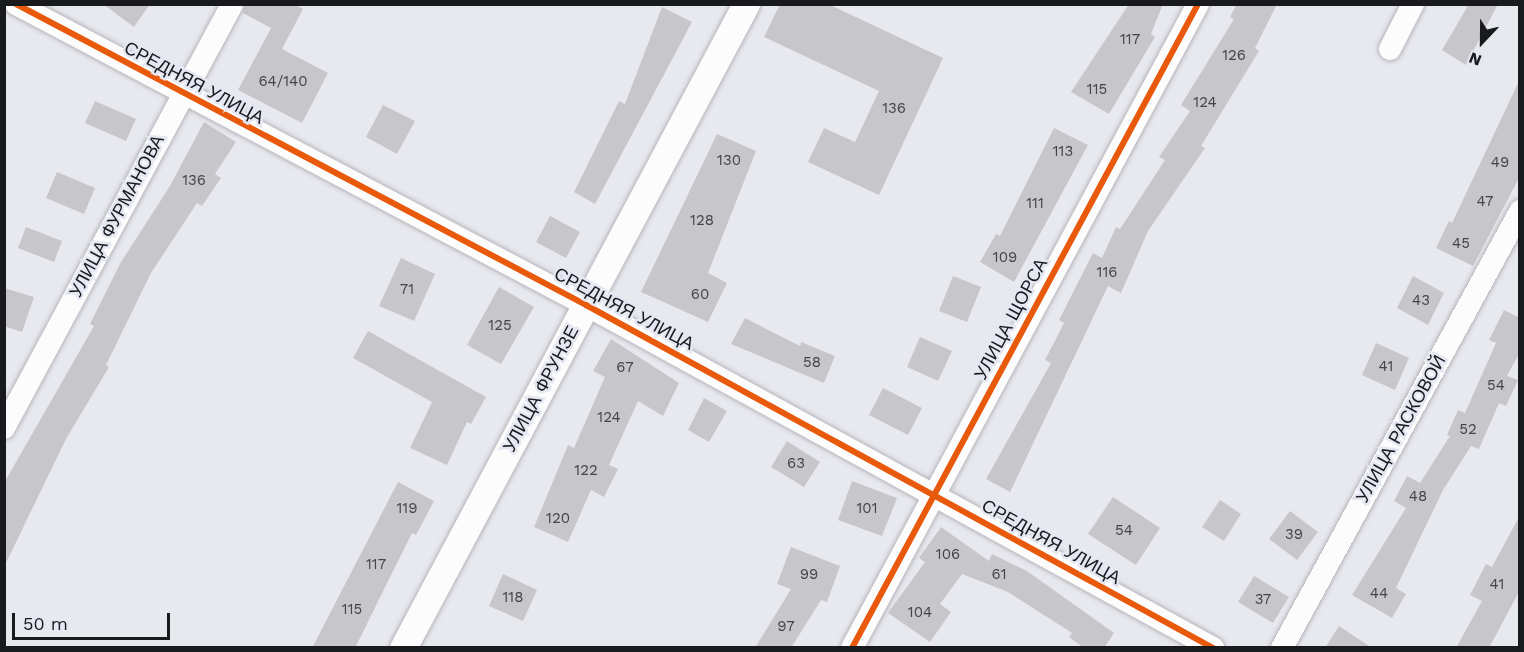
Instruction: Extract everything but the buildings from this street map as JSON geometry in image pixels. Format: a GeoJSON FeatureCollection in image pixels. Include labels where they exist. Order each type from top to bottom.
{"type":"FeatureCollection","features":[{"type":"Feature","properties":{"kind":"street","name":"СРЕДНЯЯ УЛИЦА"},"geometry":{"type":"LineString","coordinates":[[16,4],[182,94],[586,305],[1213,648]]}},
{"type":"Feature","properties":{"kind":"street","name":"УЛИЦА ФУРМАНОВА"},"geometry":{"type":"LineString","coordinates":[[4,428],[232,4]]}},
{"type":"Feature","properties":{"kind":"street","name":"УЛИЦА ФРУНЗЕ"},"geometry":{"type":"LineString","coordinates":[[404,648],[746,4]]}},
{"type":"Feature","properties":{"kind":"street","name":"УЛИЦА ЩОРСА"},"geometry":{"type":"LineString","coordinates":[[852,648],[1198,4]]}},
{"type":"Feature","properties":{"kind":"street"},"geometry":{"type":"LineString","coordinates":[[1389,49],[1413,4]]}},
{"type":"Feature","properties":{"kind":"street","name":"УЛИЦА РАСКОВОЙ"},"geometry":{"type":"LineString","coordinates":[[1282,648],[1520,211]]}},
{"type":"Feature","properties":{"kind":"cycle path"},"geometry":{"type":"LineString","coordinates":[[16,4],[586,305],[1213,648]]}},
{"type":"Feature","properties":{"kind":"cycle path"},"geometry":{"type":"LineString","coordinates":[[852,648],[1198,4]]}}]}
